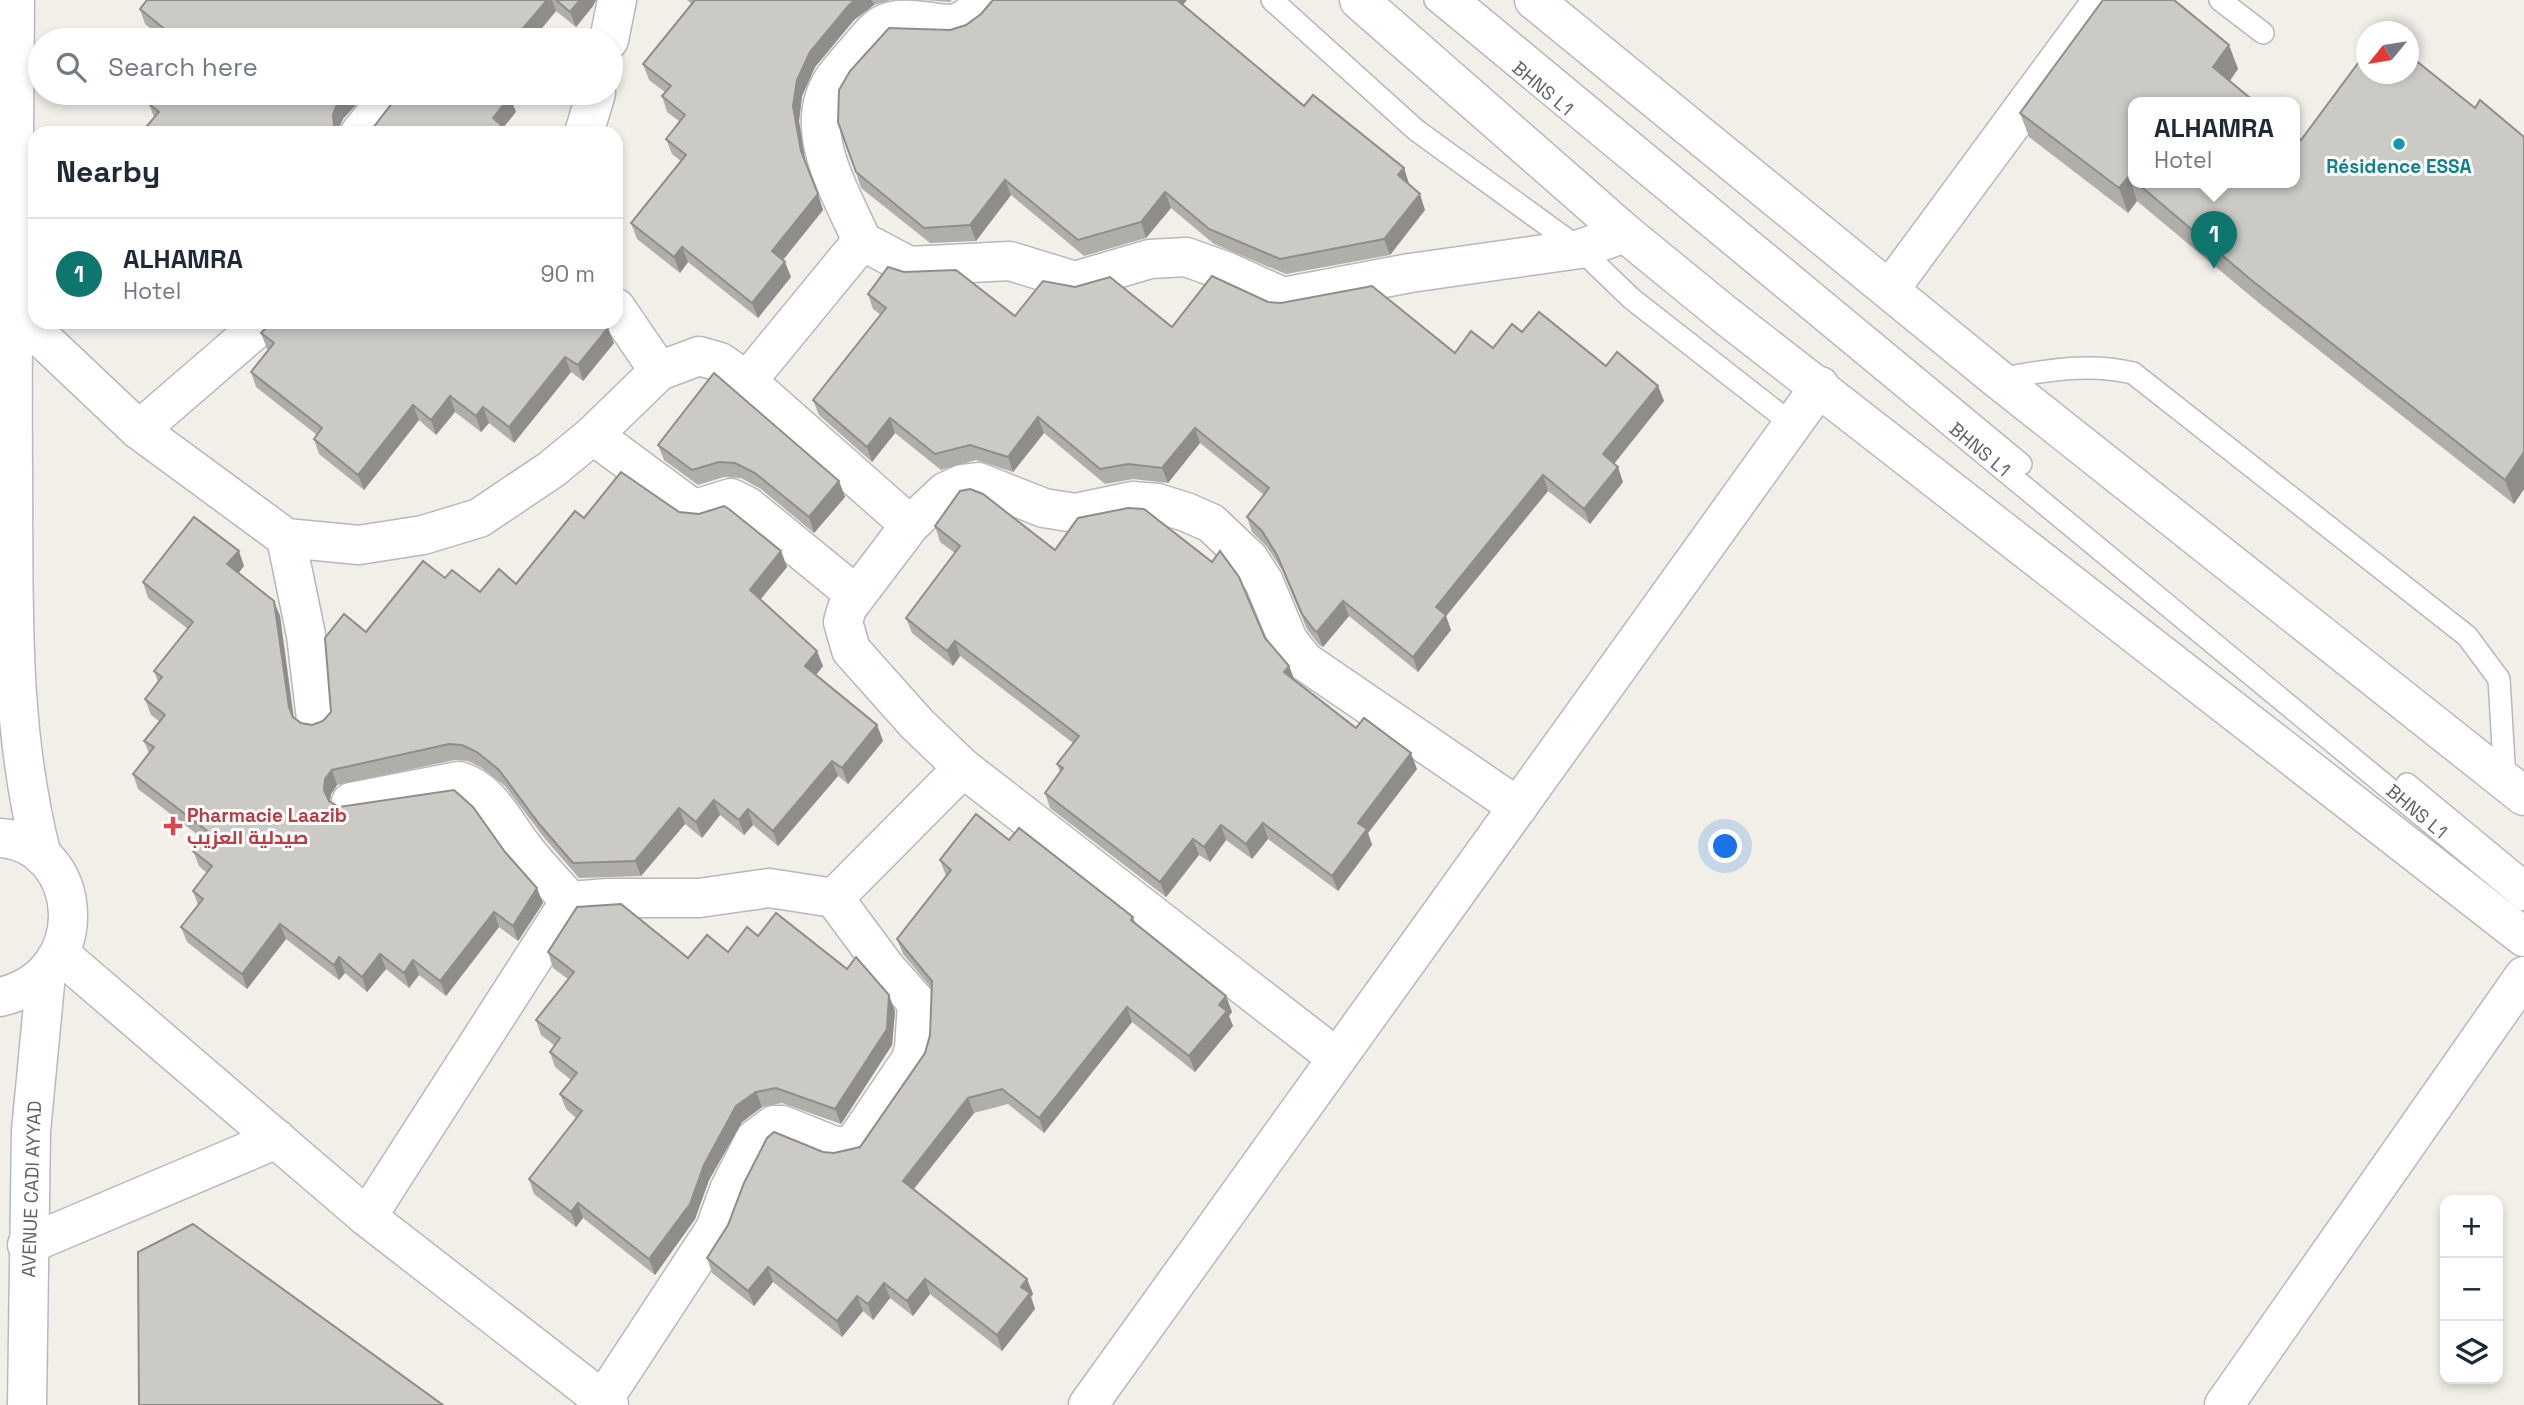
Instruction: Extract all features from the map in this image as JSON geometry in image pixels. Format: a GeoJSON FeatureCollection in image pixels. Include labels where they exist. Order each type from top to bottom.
{"type":"FeatureCollection","features":[{"type":"Feature","properties":{"kind":"street"},"geometry":{"type":"LineString","coordinates":[[15,0],[12,310],[15,702],[29,806],[42,856]]}},
{"type":"Feature","properties":{"kind":"street"},"geometry":{"type":"LineString","coordinates":[[611,28],[617,0]]}},
{"type":"Feature","properties":{"kind":"street"},"geometry":{"type":"LineString","coordinates":[[983,0],[972,16],[953,26],[900,19],[882,24],[832,81],[824,100],[822,148],[862,241],[909,266],[1010,261],[1075,281],[1150,258],[1186,257],[1228,272],[1283,297],[1410,273],[1580,249],[1625,233]]}},
{"type":"Feature","properties":{"kind":"street"},"geometry":{"type":"LineString","coordinates":[[1359,0],[1625,233],[1724,314],[1820,386],[2524,937]]}},
{"type":"Feature","properties":{"kind":"street"},"geometry":{"type":"LineString","coordinates":[[1534,0],[1762,189],[1890,289],[1998,379],[2514,788]]}},
{"type":"Feature","properties":{"kind":"street"},"geometry":{"type":"LineString","coordinates":[[1890,289],[2103,0]]}},
{"type":"Feature","properties":{"kind":"street"},"geometry":{"type":"LineString","coordinates":[[366,126],[383,105]]}},
{"type":"Feature","properties":{"kind":"street"},"geometry":{"type":"LineString","coordinates":[[586,126],[592,105]]}},
{"type":"Feature","properties":{"kind":"street"},"geometry":{"type":"LineString","coordinates":[[747,381],[862,241]]}},
{"type":"Feature","properties":{"kind":"street"},"geometry":{"type":"LineString","coordinates":[[12,310],[28,325]]}},
{"type":"Feature","properties":{"kind":"street"},"geometry":{"type":"LineString","coordinates":[[623,318],[659,371]]}},
{"type":"Feature","properties":{"kind":"street"},"geometry":{"type":"LineString","coordinates":[[32,329],[139,430],[286,538],[359,545],[423,535],[479,518],[552,469],[593,435],[659,371],[699,356],[720,362],[747,381],[910,525]]}},
{"type":"Feature","properties":{"kind":"street"},"geometry":{"type":"LineString","coordinates":[[139,430],[256,329]]}},
{"type":"Feature","properties":{"kind":"street"},"geometry":{"type":"LineString","coordinates":[[1088,1405],[1820,386]]}},
{"type":"Feature","properties":{"kind":"street"},"geometry":{"type":"LineString","coordinates":[[593,435],[689,506],[699,508],[731,498],[747,506],[856,595]]}},
{"type":"Feature","properties":{"kind":"street"},"geometry":{"type":"LineString","coordinates":[[1337,1058],[963,768],[918,724],[851,650],[843,622],[847,608],[856,595],[910,525],[945,492],[962,484],[978,482],[1044,508],[1075,513],[1132,501],[1157,503],[1186,512],[1211,523],[1249,559],[1264,582],[1288,640],[1304,661],[1518,807]]}},
{"type":"Feature","properties":{"kind":"street"},"geometry":{"type":"LineString","coordinates":[[286,538],[306,635],[316,719]]}},
{"type":"Feature","properties":{"kind":"street"},"geometry":{"type":"LineString","coordinates":[[834,898],[963,768]]}},
{"type":"Feature","properties":{"kind":"street"},"geometry":{"type":"LineString","coordinates":[[351,802],[459,780],[468,783],[501,812],[521,845],[569,901]]}},
{"type":"Feature","properties":{"kind":"street"},"geometry":{"type":"LineString","coordinates":[[0,838],[25,845],[42,856]]}},
{"type":"Feature","properties":{"kind":"street","name":"AVENUE CADI AYYAD"},"geometry":{"type":"LineString","coordinates":[[27,1405],[27,1245],[31,1131],[53,964],[69,928],[68,902],[59,877],[42,856]]}},
{"type":"Feature","properties":{"kind":"street"},"geometry":{"type":"LineString","coordinates":[[0,997],[26,989],[53,964],[277,1139],[367,1217],[606,1403],[715,1229],[734,1179],[755,1139],[774,1125],[782,1125],[837,1147],[854,1144],[910,1061],[914,1049],[917,1003],[886,968],[834,898],[769,888],[699,898],[569,901]]}},
{"type":"Feature","properties":{"kind":"street"},"geometry":{"type":"LineString","coordinates":[[367,1217],[569,901]]}},
{"type":"Feature","properties":{"kind":"street"},"geometry":{"type":"LineString","coordinates":[[2224,1405],[2524,976]]}},
{"type":"Feature","properties":{"kind":"street"},"geometry":{"type":"LineString","coordinates":[[27,1245],[277,1139]]}},
{"type":"Feature","properties":{"kind":"lane"},"geometry":{"type":"LineString","coordinates":[[1272,0],[1416,130],[1580,249],[1632,299],[1792,424]]}},
{"type":"Feature","properties":{"kind":"lane","name":"BHNS L1"},"geometry":{"type":"LineString","coordinates":[[1435,0],[2524,900]]}},
{"type":"Feature","properties":{"kind":"lane","name":"BHNS L1"},"geometry":{"type":"LineString","coordinates":[[1461,0],[2524,881]]}},
{"type":"Feature","properties":{"kind":"lane"},"geometry":{"type":"LineString","coordinates":[[2220,0],[2263,33]]}},
{"type":"Feature","properties":{"kind":"lane"},"geometry":{"type":"LineString","coordinates":[[1998,379],[2058,368],[2107,367],[2133,373],[2457,627],[2468,636],[2499,679],[2514,788]]}},
{"type":"Feature","properties":{"kind":"building"},"geometry":{"type":"Polygon","coordinates":[[[147,0],[547,0],[523,28],[163,28],[140,9],[147,0]]]}},
{"type":"Feature","properties":{"kind":"building"},"geometry":{"type":"Polygon","coordinates":[[[556,0],[580,0],[570,12],[556,0]]]}},
{"type":"Feature","properties":{"kind":"building"},"geometry":{"type":"Polygon","coordinates":[[[695,0],[855,0],[810,52],[797,80],[793,106],[801,151],[818,194],[772,251],[785,262],[752,303],[682,247],[674,257],[631,223],[686,155],[666,139],[685,115],[662,96],[671,86],[643,64],[695,0]]]}},
{"type":"Feature","properties":{"kind":"building"},"geometry":{"type":"Polygon","coordinates":[[[993,0],[1177,0],[1304,106],[1313,95],[1404,168],[1398,175],[1420,194],[1384,239],[1280,259],[1209,229],[1165,192],[1141,222],[1078,240],[1005,180],[970,225],[924,228],[856,172],[838,122],[839,90],[850,71],[889,28],[950,30],[966,25],[981,14],[993,0]]]}},
{"type":"Feature","properties":{"kind":"building"},"geometry":{"type":"Polygon","coordinates":[[[2103,0],[2174,0],[2229,45],[2213,67],[2249,97],[2128,97],[2128,177],[2119,188],[2020,113],[2103,0]]]}},
{"type":"Feature","properties":{"kind":"building"},"geometry":{"type":"Polygon","coordinates":[[[2419,63],[2475,108],[2480,100],[2524,137],[2524,452],[2505,480],[2250,279],[2143,188],[2300,188],[2300,139],[2356,66],[2356,84],[2419,84],[2419,63]]]}},
{"type":"Feature","properties":{"kind":"building"},"geometry":{"type":"Polygon","coordinates":[[[150,105],[337,105],[333,115],[334,126],[147,126],[159,112],[150,105]]]}},
{"type":"Feature","properties":{"kind":"building"},"geometry":{"type":"Polygon","coordinates":[[[391,105],[504,105],[493,118],[502,126],[374,126],[391,105]]]}},
{"type":"Feature","properties":{"kind":"building"},"geometry":{"type":"Polygon","coordinates":[[[888,267],[904,272],[956,270],[1015,316],[1043,281],[1075,287],[1110,277],[1172,327],[1212,276],[1268,302],[1281,303],[1372,286],[1455,353],[1471,331],[1493,348],[1512,324],[1522,332],[1539,312],[1606,366],[1617,352],[1658,386],[1603,454],[1618,467],[1584,509],[1543,475],[1436,607],[1446,615],[1413,657],[1343,601],[1317,632],[1314,630],[1302,614],[1277,555],[1262,531],[1247,517],[1269,488],[1195,428],[1162,468],[1128,464],[1100,469],[1038,417],[1008,457],[970,445],[935,454],[890,418],[867,447],[813,400],[886,308],[868,294],[888,267]]]}},
{"type":"Feature","properties":{"kind":"building"},"geometry":{"type":"Polygon","coordinates":[[[265,329],[607,329],[578,365],[565,357],[509,427],[483,407],[476,416],[450,396],[431,420],[413,405],[358,475],[314,439],[322,428],[251,372],[274,343],[261,333],[265,329]]]}},
{"type":"Feature","properties":{"kind":"building"},"geometry":{"type":"Polygon","coordinates":[[[714,373],[839,481],[809,517],[755,473],[735,463],[719,462],[692,470],[658,445],[714,373]]]}},
{"type":"Feature","properties":{"kind":"building"},"geometry":{"type":"Polygon","coordinates":[[[621,472],[679,512],[699,514],[724,506],[781,551],[750,590],[817,651],[805,666],[877,725],[842,768],[832,761],[773,831],[748,809],[739,820],[714,800],[696,822],[679,808],[635,861],[573,863],[540,825],[499,770],[477,752],[462,745],[449,744],[332,770],[325,779],[324,790],[329,801],[339,807],[454,790],[473,807],[505,852],[537,888],[513,926],[494,912],[440,981],[413,960],[404,973],[380,954],[362,977],[339,957],[334,965],[280,924],[242,974],[181,927],[203,899],[193,891],[212,866],[193,851],[207,831],[133,774],[154,747],[144,741],[165,715],[145,699],[162,677],[154,671],[193,622],[143,582],[194,517],[239,551],[227,564],[274,601],[289,707],[293,717],[301,723],[312,725],[323,721],[331,712],[325,638],[344,614],[366,632],[423,561],[445,578],[452,570],[480,592],[499,569],[516,584],[575,511],[584,518],[621,472]]]}},
{"type":"Feature","properties":{"kind":"building"},"geometry":{"type":"Polygon","coordinates":[[[970,489],[983,494],[1055,550],[1078,518],[1128,508],[1144,509],[1212,562],[1220,551],[1239,577],[1265,638],[1289,666],[1284,672],[1356,728],[1364,718],[1411,753],[1358,823],[1367,829],[1332,876],[1263,823],[1246,844],[1221,825],[1204,847],[1193,839],[1160,882],[1045,793],[1063,768],[1057,764],[1079,736],[955,641],[947,651],[906,618],[960,546],[935,526],[960,491],[970,489]]]}},
{"type":"Feature","properties":{"kind":"building"},"geometry":{"type":"Polygon","coordinates":[[[976,814],[1009,840],[1019,828],[1133,917],[1131,920],[1226,996],[1219,1005],[1227,1011],[1189,1056],[1127,1007],[1039,1118],[1002,1089],[968,1098],[903,1181],[1027,1279],[1021,1287],[1030,1293],[997,1335],[925,1279],[907,1301],[884,1283],[868,1304],[857,1296],[837,1321],[768,1267],[748,1291],[707,1258],[728,1225],[744,1183],[767,1138],[774,1132],[823,1152],[834,1153],[860,1147],[925,1053],[930,1035],[932,981],[897,939],[951,870],[940,860],[976,814]]]}},
{"type":"Feature","properties":{"kind":"building"},"geometry":{"type":"Polygon","coordinates":[[[621,904],[688,958],[707,935],[728,952],[747,927],[758,936],[776,913],[847,969],[856,957],[889,995],[887,1029],[835,1109],[776,1088],[756,1092],[736,1106],[704,1165],[690,1204],[649,1259],[578,1203],[571,1212],[529,1179],[582,1111],[560,1094],[577,1073],[550,1052],[560,1038],[536,1020],[574,972],[548,952],[577,907],[621,904]]]}},
{"type":"Feature","properties":{"kind":"building"},"geometry":{"type":"Polygon","coordinates":[[[193,1224],[443,1405],[139,1405],[138,1252],[193,1224]]]}},
{"type":"Feature","properties":{"kind":"place","name":"Résidence ESSA"},"geometry":{"type":"Point","coordinates":[2399,144]}},
{"type":"Feature","properties":{"kind":"place","name":"ALHAMRA"},"geometry":{"type":"Point","coordinates":[2214,269]}},
{"type":"Feature","properties":{"kind":"place","name":"Pharmacie Laazib صيدلية العزيب"},"geometry":{"type":"Point","coordinates":[173,826]}}]}
